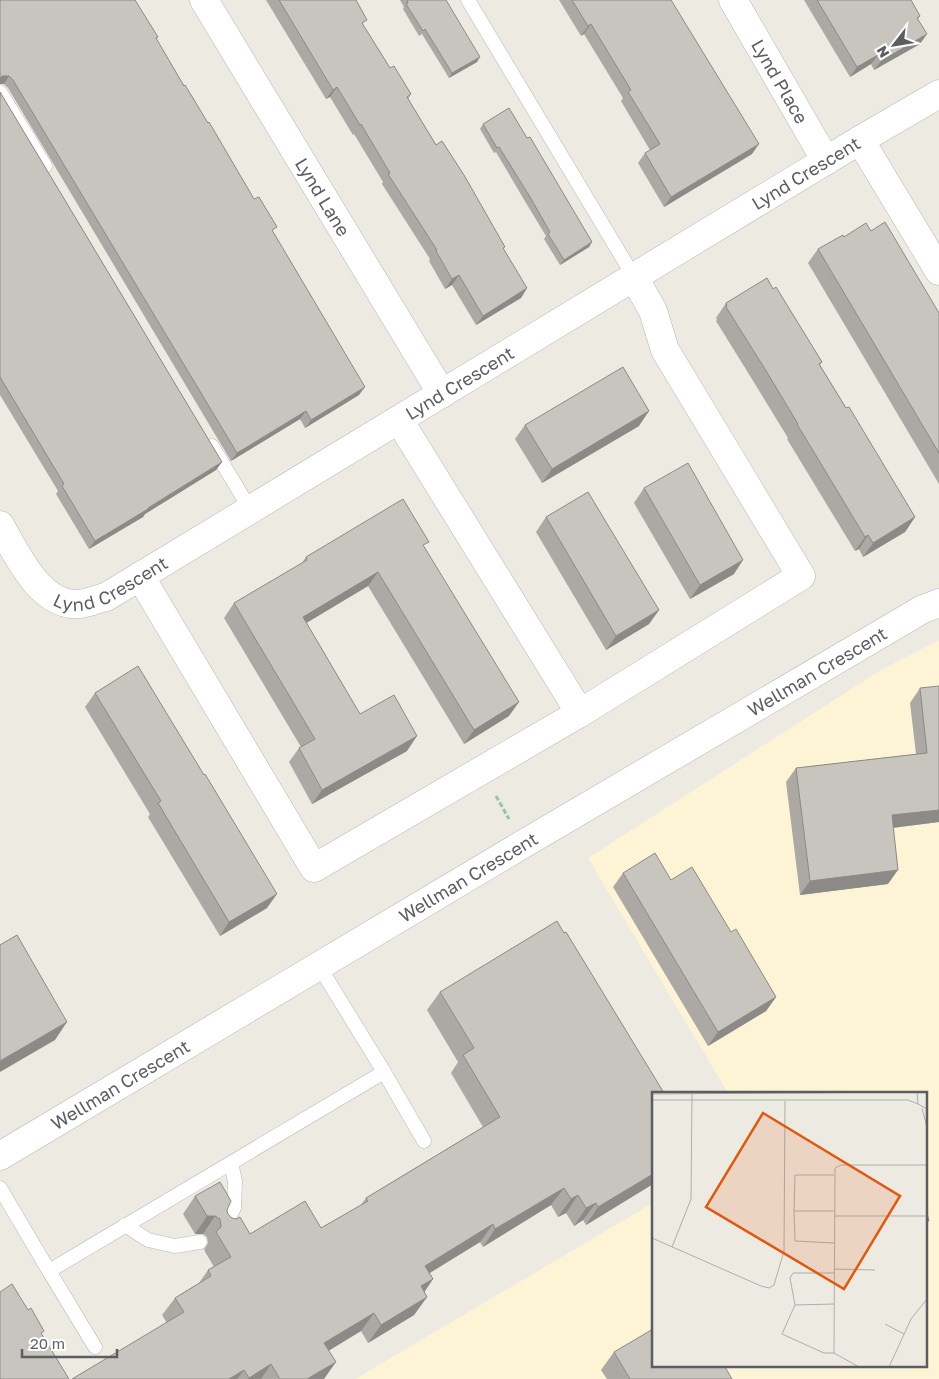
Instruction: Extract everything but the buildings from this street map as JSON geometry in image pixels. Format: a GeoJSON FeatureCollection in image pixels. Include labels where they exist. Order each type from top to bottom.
{"type":"FeatureCollection","features":[{"type":"Feature","properties":{"kind":"street","name":"Lynd Lane"},"geometry":{"type":"LineString","coordinates":[[204,0],[442,394]]}},
{"type":"Feature","properties":{"kind":"street","name":"Lynd Place"},"geometry":{"type":"LineString","coordinates":[[733,0],[826,161]]}},
{"type":"Feature","properties":{"kind":"street","name":"Lynd Crescent"},"geometry":{"type":"LineString","coordinates":[[0,525],[27,570],[42,590],[62,602],[79,604],[106,597],[939,94]]}},
{"type":"Feature","properties":{"kind":"street"},"geometry":{"type":"LineString","coordinates":[[860,140],[939,271]]}},
{"type":"Feature","properties":{"kind":"street"},"geometry":{"type":"LineString","coordinates":[[140,576],[314,868],[580,713],[800,576],[665,350],[653,311],[634,277]]}},
{"type":"Feature","properties":{"kind":"street"},"geometry":{"type":"LineString","coordinates":[[399,420],[580,713]]}},
{"type":"Feature","properties":{"kind":"street","name":"Wellman Crescent"},"geometry":{"type":"LineString","coordinates":[[0,1156],[922,608],[939,602]]}},
{"type":"Feature","properties":{"kind":"lane"},"geometry":{"type":"LineString","coordinates":[[468,0],[634,277]]}},
{"type":"Feature","properties":{"kind":"lane"},"geometry":{"type":"LineString","coordinates":[[0,92],[51,176]]}},
{"type":"Feature","properties":{"kind":"lane"},"geometry":{"type":"LineString","coordinates":[[203,430],[250,509]]}},
{"type":"Feature","properties":{"kind":"lane"},"geometry":{"type":"LineString","coordinates":[[319,966],[424,1141]]}},
{"type":"Feature","properties":{"kind":"lane"},"geometry":{"type":"LineString","coordinates":[[49,1271],[384,1072]]}},
{"type":"Feature","properties":{"kind":"lane"},"geometry":{"type":"LineString","coordinates":[[223,1228],[234,1208],[235,1182],[231,1163]]}},
{"type":"Feature","properties":{"kind":"lane"},"geometry":{"type":"LineString","coordinates":[[0,1188],[94,1347]]}},
{"type":"Feature","properties":{"kind":"lane"},"geometry":{"type":"LineString","coordinates":[[125,1225],[148,1240],[175,1246],[200,1242]]}},
{"type":"Feature","properties":{"kind":"shaded area"},"geometry":{"type":"Polygon","coordinates":[[[939,640],[939,1379],[355,1379],[652,1204],[652,1366],[926,1366],[926,1092],[727,1092],[588,858],[881,670],[939,640]]]}}]}
